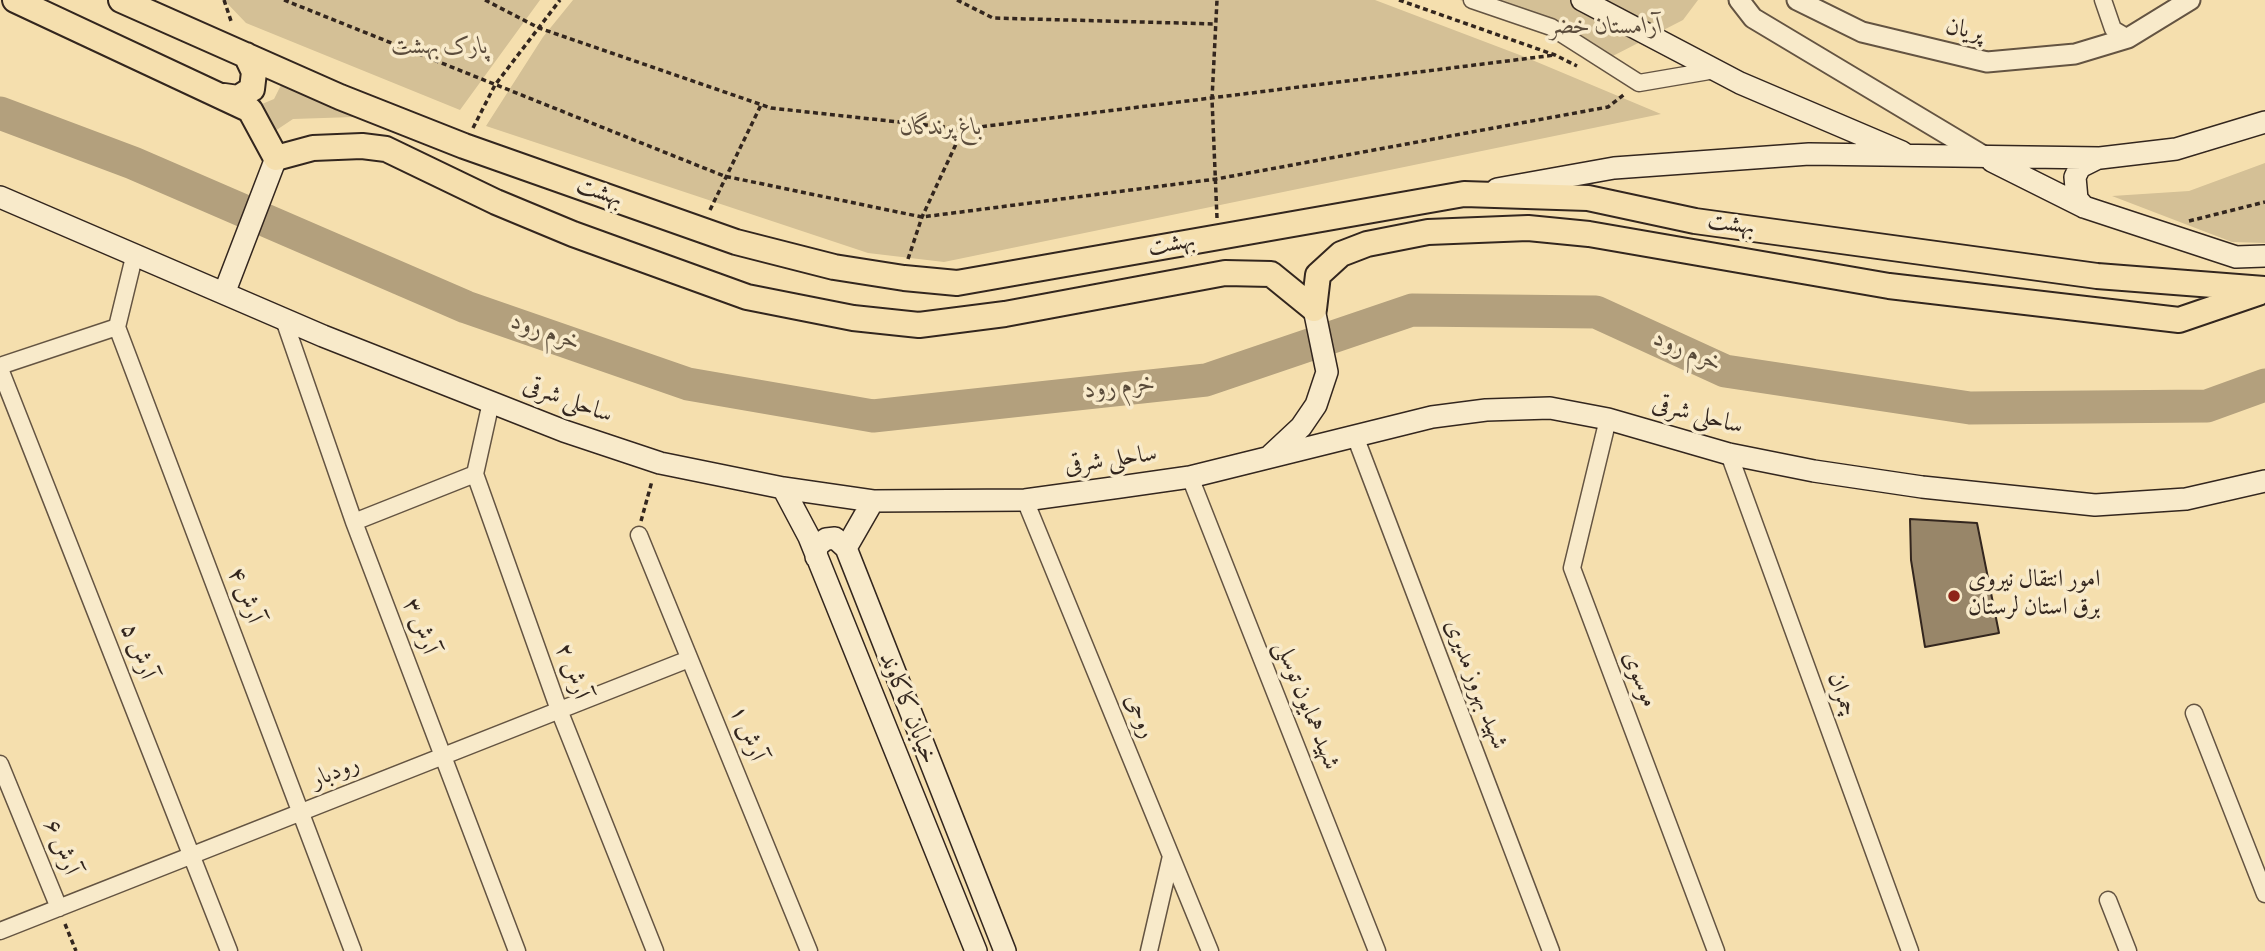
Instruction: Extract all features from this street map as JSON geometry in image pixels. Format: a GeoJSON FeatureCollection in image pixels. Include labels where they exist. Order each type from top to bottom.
{"type":"FeatureCollection","features":[{"type":"Feature","properties":{"kind":"main road"},"geometry":{"type":"LineString","coordinates":[[15,0],[250,110],[276,158],[225,291]]}},
{"type":"Feature","properties":{"kind":"main road","name":"بهشت"},"geometry":{"type":"LineString","coordinates":[[121,0],[464,146],[701,229],[834,267],[957,283],[1464,194],[1588,198],[1695,221],[2070,272],[2265,290]]}},
{"type":"Feature","properties":{"kind":"main road"},"geometry":{"type":"LineString","coordinates":[[1582,0],[1715,70],[1910,156]]}},
{"type":"Feature","properties":{"kind":"main road"},"geometry":{"type":"LineString","coordinates":[[224,96],[238,98],[252,89],[254,72],[246,55]]}},
{"type":"Feature","properties":{"kind":"main road"},"geometry":{"type":"LineString","coordinates":[[1464,194],[1614,168],[1809,154],[1988,159],[2100,158],[2176,149],[2265,122]]}},
{"type":"Feature","properties":{"kind":"main road","name":"بهشت"},"geometry":{"type":"LineString","coordinates":[[276,158],[313,148],[362,146],[386,149],[496,202],[573,234],[747,297],[853,318],[919,325],[1005,314],[1225,274],[1271,274],[1316,320]]}},
{"type":"Feature","properties":{"kind":"main road"},"geometry":{"type":"LineString","coordinates":[[386,149],[464,146]]}},
{"type":"Feature","properties":{"kind":"main road"},"geometry":{"type":"LineString","coordinates":[[2084,207],[2077,199],[2075,177],[2080,167],[2100,158]]}},
{"type":"Feature","properties":{"kind":"main road"},"geometry":{"type":"LineString","coordinates":[[1988,159],[2084,207],[2236,257],[2265,256]]}},
{"type":"Feature","properties":{"kind":"main road","name":"ساحلی شرقی"},"geometry":{"type":"LineString","coordinates":[[0,197],[225,291],[323,336],[491,402],[660,463],[783,488],[873,501],[1025,500],[1190,477],[1432,417],[1486,410],[1550,408],[1608,419],[1728,454],[1922,487],[2095,505],[2186,499],[2265,481]]}},
{"type":"Feature","properties":{"kind":"main road","name":"بهشت"},"geometry":{"type":"LineString","coordinates":[[1316,320],[1318,275],[1341,254],[1367,244],[1428,232],[1528,228],[1589,234],[1889,286],[2179,320],[2265,290]]}},
{"type":"Feature","properties":{"kind":"main road"},"geometry":{"type":"LineString","coordinates":[[957,283],[1005,314]]}},
{"type":"Feature","properties":{"kind":"main road"},"geometry":{"type":"LineString","coordinates":[[1269,456],[1301,427],[1316,405],[1327,372],[1316,320]]}},
{"type":"Feature","properties":{"kind":"main road","name":"خیابان کاکاوند"},"geometry":{"type":"LineString","coordinates":[[783,488],[816,557],[976,951]]}},
{"type":"Feature","properties":{"kind":"main road"},"geometry":{"type":"LineString","coordinates":[[816,557],[817,546],[826,539],[835,538],[846,548],[873,501]]}},
{"type":"Feature","properties":{"kind":"main road","name":"خیابان کاکاوند"},"geometry":{"type":"LineString","coordinates":[[846,548],[1005,951]]}},
{"type":"Feature","properties":{"kind":"street"},"geometry":{"type":"LineString","coordinates":[[1472,0],[1551,27],[1633,88],[1715,70]]}},
{"type":"Feature","properties":{"kind":"street"},"geometry":{"type":"LineString","coordinates":[[1739,0],[1753,18],[1988,159]]}},
{"type":"Feature","properties":{"kind":"street","name":"پریان"},"geometry":{"type":"LineString","coordinates":[[1797,0],[1862,32],[1987,62],[2075,54],[2128,38],[2190,0]]}},
{"type":"Feature","properties":{"kind":"street"},"geometry":{"type":"LineString","coordinates":[[2103,0],[2113,29],[2128,38]]}},
{"type":"Feature","properties":{"kind":"street"},"geometry":{"type":"LineString","coordinates":[[0,368],[117,327],[135,253]]}},
{"type":"Feature","properties":{"kind":"street","name":"آرش ۳"},"geometry":{"type":"LineString","coordinates":[[283,317],[354,522],[517,951]]}},
{"type":"Feature","properties":{"kind":"street","name":"آرش ۴"},"geometry":{"type":"LineString","coordinates":[[117,327],[353,951]]}},
{"type":"Feature","properties":{"kind":"street","name":"آرش ۵"},"geometry":{"type":"LineString","coordinates":[[0,368],[229,951]]}},
{"type":"Feature","properties":{"kind":"street"},"geometry":{"type":"LineString","coordinates":[[354,522],[475,474],[491,402]]}},
{"type":"Feature","properties":{"kind":"street","name":"موسوی"},"geometry":{"type":"LineString","coordinates":[[1608,419],[1572,568],[1716,951]]}},
{"type":"Feature","properties":{"kind":"street","name":"شهید بهروز مدیری"},"geometry":{"type":"LineString","coordinates":[[1355,436],[1551,951]]}},
{"type":"Feature","properties":{"kind":"street","name":"چمران"},"geometry":{"type":"LineString","coordinates":[[1728,454],[1910,951]]}},
{"type":"Feature","properties":{"kind":"street","name":"آرش ۲"},"geometry":{"type":"LineString","coordinates":[[475,474],[559,710],[655,951]]}},
{"type":"Feature","properties":{"kind":"street","name":"شهید همایون توسلی"},"geometry":{"type":"LineString","coordinates":[[1190,477],[1377,951]]}},
{"type":"Feature","properties":{"kind":"street","name":"روحی"},"geometry":{"type":"LineString","coordinates":[[1025,500],[1210,951]]}},
{"type":"Feature","properties":{"kind":"street","name":"آرش ۱"},"geometry":{"type":"LineString","coordinates":[[639,535],[809,951]]}},
{"type":"Feature","properties":{"kind":"street","name":"رودبار"},"geometry":{"type":"LineString","coordinates":[[0,931],[690,659]]}},
{"type":"Feature","properties":{"kind":"street"},"geometry":{"type":"LineString","coordinates":[[2194,713],[2265,894]]}},
{"type":"Feature","properties":{"kind":"street","name":"آرش ۶"},"geometry":{"type":"LineString","coordinates":[[0,764],[59,908]]}},
{"type":"Feature","properties":{"kind":"street"},"geometry":{"type":"LineString","coordinates":[[1149,951],[1171,856]]}},
{"type":"Feature","properties":{"kind":"street"},"geometry":{"type":"LineString","coordinates":[[2108,900],[2128,951]]}},
{"type":"Feature","properties":{"kind":"path"},"geometry":{"type":"LineString","coordinates":[[284,0],[724,176],[922,217],[1216,179],[1608,107],[1633,88]]}},
{"type":"Feature","properties":{"kind":"path"},"geometry":{"type":"LineString","coordinates":[[485,0],[539,28],[761,105],[963,128],[1555,55]]}},
{"type":"Feature","properties":{"kind":"path"},"geometry":{"type":"LineString","coordinates":[[464,146],[495,85],[560,0]]}},
{"type":"Feature","properties":{"kind":"path"},"geometry":{"type":"LineString","coordinates":[[957,0],[993,18],[1216,24]]}},
{"type":"Feature","properties":{"kind":"path"},"geometry":{"type":"LineString","coordinates":[[1217,0],[1212,99],[1218,237]]}},
{"type":"Feature","properties":{"kind":"path"},"geometry":{"type":"LineString","coordinates":[[1399,0],[1555,55],[1579,67]]}},
{"type":"Feature","properties":{"kind":"path"},"geometry":{"type":"LineString","coordinates":[[1615,86],[1633,88]]}},
{"type":"Feature","properties":{"kind":"path"},"geometry":{"type":"LineString","coordinates":[[701,229],[724,176],[761,105]]}},
{"type":"Feature","properties":{"kind":"path"},"geometry":{"type":"LineString","coordinates":[[906,266],[922,217],[963,128]]}},
{"type":"Feature","properties":{"kind":"path"},"geometry":{"type":"LineString","coordinates":[[2151,230],[2265,202]]}},
{"type":"Feature","properties":{"kind":"path"},"geometry":{"type":"LineString","coordinates":[[639,535],[646,493],[660,463]]}},
{"type":"Feature","properties":{"kind":"path","name":"آرش ۶"},"geometry":{"type":"LineString","coordinates":[[59,908],[76,951]]}},
{"type":"Feature","properties":{"kind":"green space","name":"پارک بهشت"},"geometry":{"type":"Polygon","coordinates":[[[224,0],[540,0],[460,110],[246,23],[224,0]]]}},
{"type":"Feature","properties":{"kind":"green space","name":"باغ پرندگان"},"geometry":{"type":"Polygon","coordinates":[[[573,0],[1375,0],[1525,57],[1661,114],[944,262],[868,253],[486,126],[543,37],[573,0]]]}},
{"type":"Feature","properties":{"kind":"green space","name":"آرامستان خضر"},"geometry":{"type":"Polygon","coordinates":[[[1460,0],[1698,0],[1683,20],[1607,59],[1460,0]]]}},
{"type":"Feature","properties":{"kind":"green space"},"geometry":{"type":"Polygon","coordinates":[[[281,85],[354,117],[293,119],[272,133],[262,104],[274,99],[281,85]]]}},
{"type":"Feature","properties":{"kind":"green space"},"geometry":{"type":"Polygon","coordinates":[[[2265,163],[2265,243],[2232,242],[2112,196],[2189,191],[2265,163]]]}},
{"type":"Feature","properties":{"kind":"building","name":"امور انتقال نیروی برق استان لرستان"},"geometry":{"type":"Polygon","coordinates":[[[1910,519],[1977,523],[1999,633],[1925,647],[1911,560],[1910,519]]]}},
{"type":"Feature","properties":{"kind":"waterway","name":"خرم رود"},"geometry":{"type":"LineString","coordinates":[[0,107],[10,117]]}},
{"type":"Feature","properties":{"kind":"waterway","name":"خرم رود"},"geometry":{"type":"LineString","coordinates":[[0,113],[133,163],[466,307],[688,384],[873,416],[1206,380],[1412,310],[1596,312],[1725,371],[1970,408],[2207,406],[2265,385]]}},
{"type":"Feature","properties":{"kind":"place","name":"امور انتقال نیروی برق استان لرستان"},"geometry":{"type":"Point","coordinates":[1954,596]}}]}
